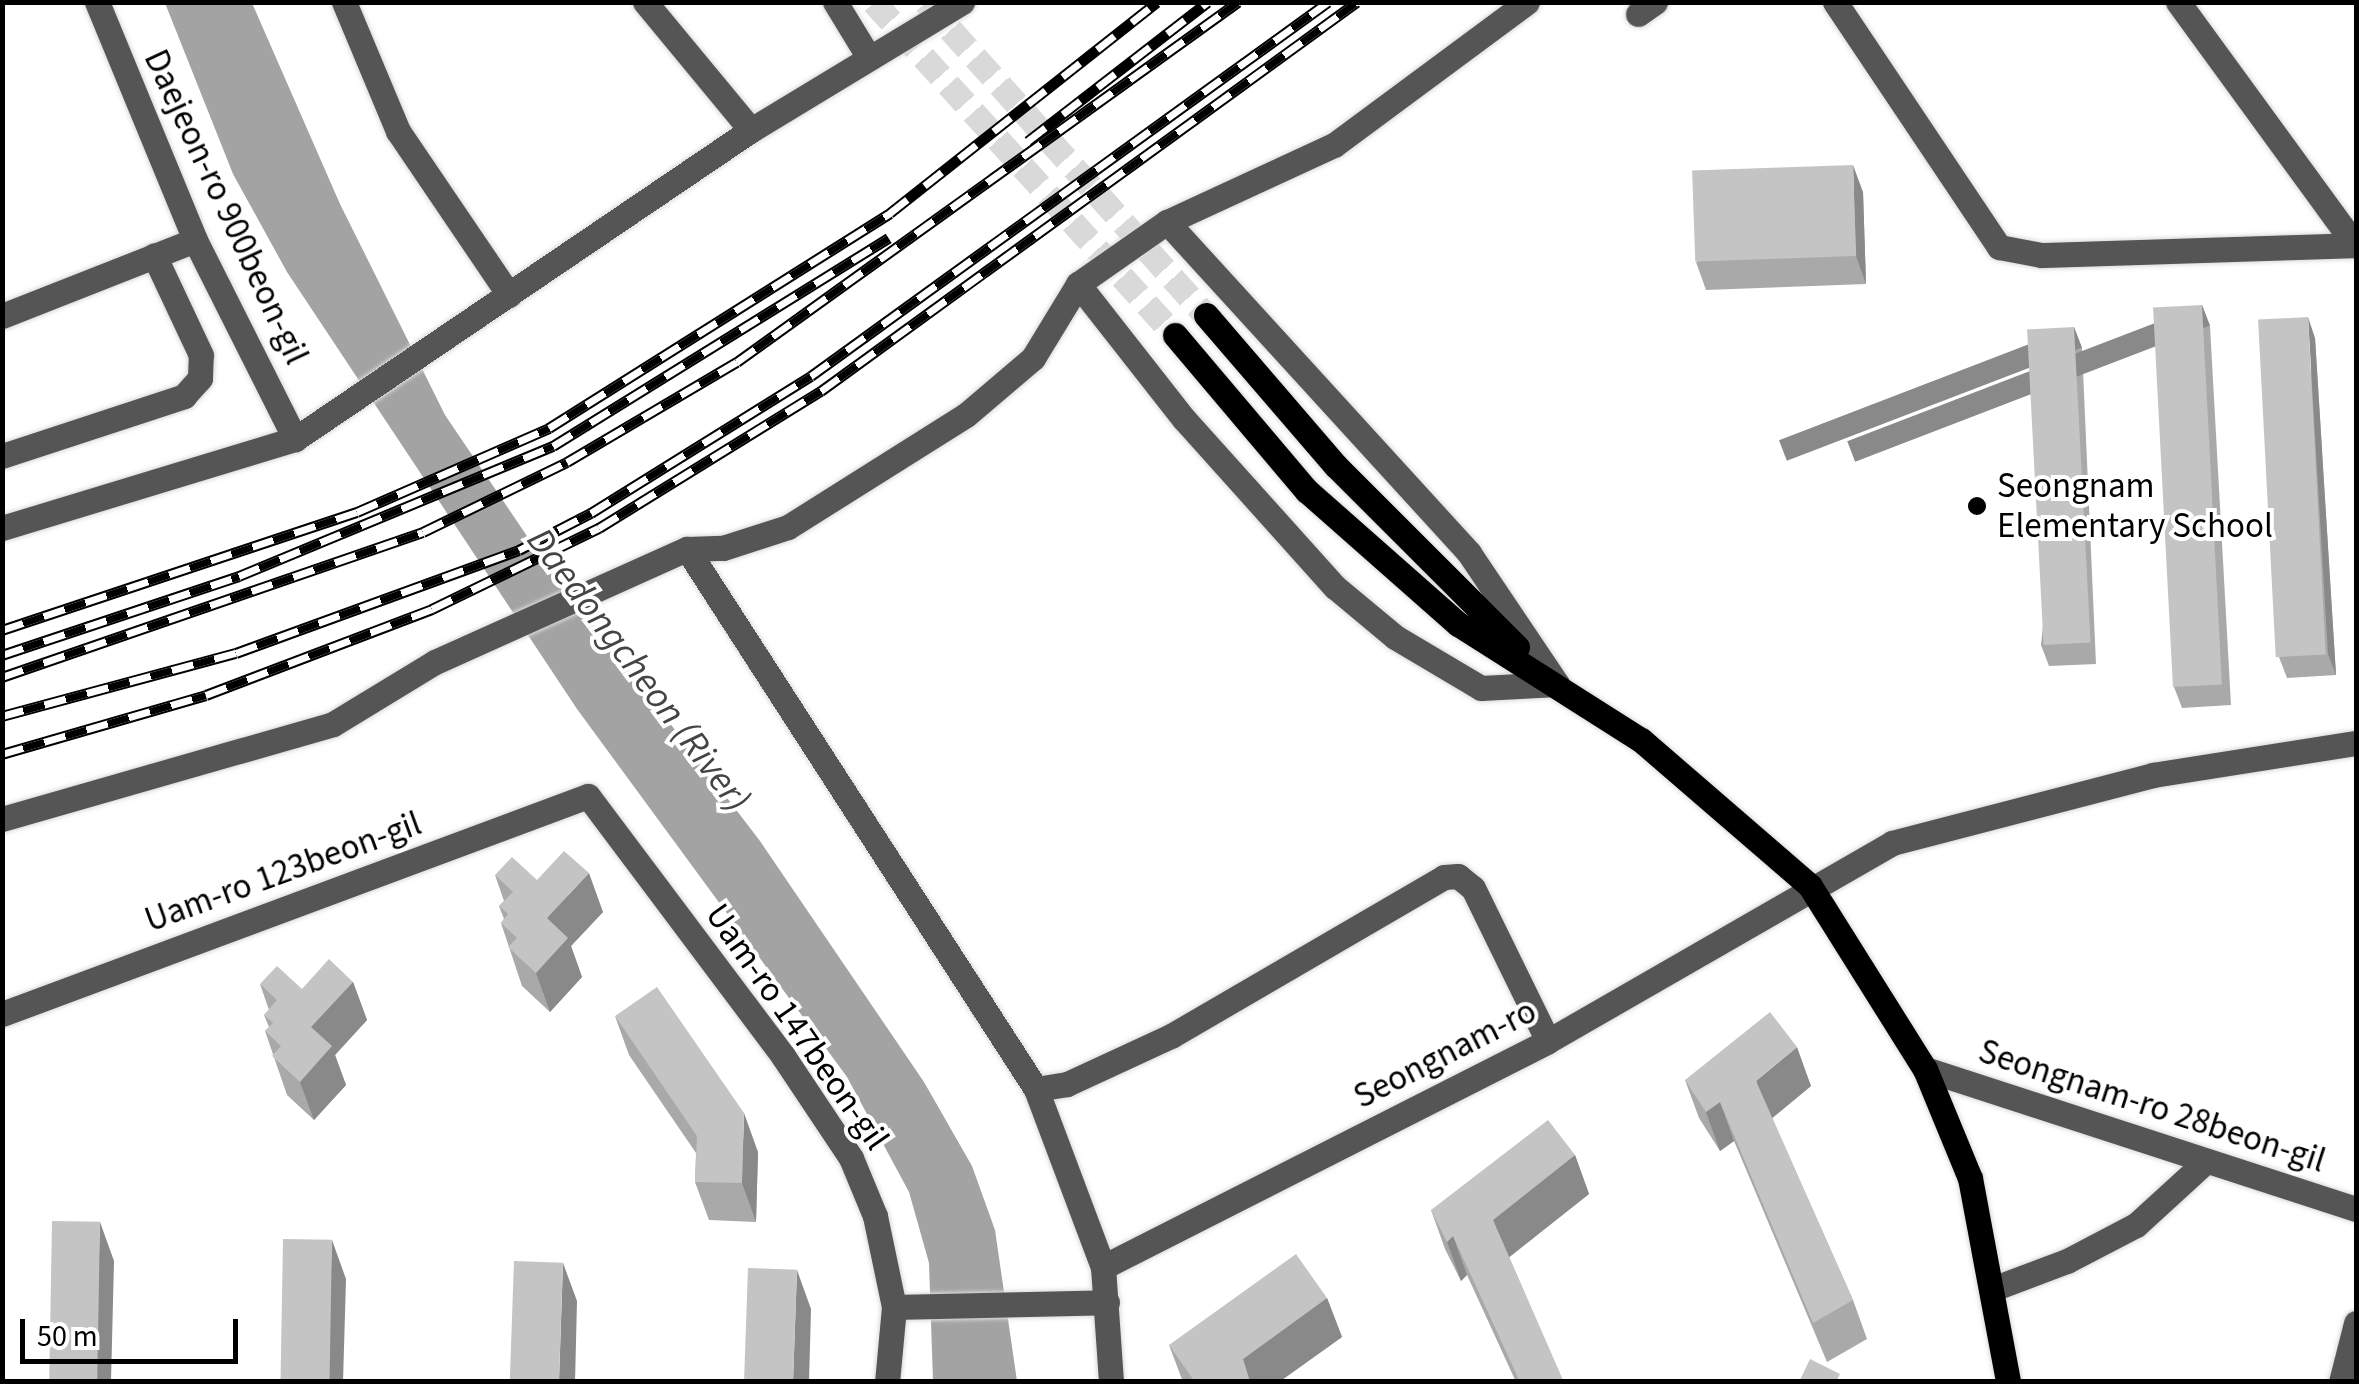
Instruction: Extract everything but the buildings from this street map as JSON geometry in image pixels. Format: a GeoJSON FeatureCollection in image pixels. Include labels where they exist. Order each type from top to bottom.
{"type":"FeatureCollection","features":[{"type":"Feature","properties":{"kind":"main road"},"geometry":{"type":"LineString","coordinates":[[1206,315],[1336,466],[1558,684]]}},
{"type":"Feature","properties":{"kind":"main road"},"geometry":{"type":"LineString","coordinates":[[1175,335],[1307,491],[1458,624],[1641,740],[1810,886],[1925,1069],[1970,1178],[1995,1288],[2008,1382]]}},
{"type":"Feature","properties":{"kind":"street","name":"Daejeon-ro 900beon-gil"},"geometry":{"type":"LineString","coordinates":[[97,2],[195,240],[295,439]]}},
{"type":"Feature","properties":{"kind":"street"},"geometry":{"type":"LineString","coordinates":[[344,2],[398,131],[509,295]]}},
{"type":"Feature","properties":{"kind":"street"},"geometry":{"type":"LineString","coordinates":[[645,2],[751,130]]}},
{"type":"Feature","properties":{"kind":"street"},"geometry":{"type":"LineString","coordinates":[[834,2],[868,56]]}},
{"type":"Feature","properties":{"kind":"street"},"geometry":{"type":"LineString","coordinates":[[2,528],[295,439],[751,130],[962,2]]}},
{"type":"Feature","properties":{"kind":"street"},"geometry":{"type":"LineString","coordinates":[[2,819],[334,724],[435,662],[687,549],[723,548],[788,527],[966,415],[1033,358],[1078,284],[1167,222],[1334,146],[1527,2]]}},
{"type":"Feature","properties":{"kind":"street"},"geometry":{"type":"LineString","coordinates":[[1835,2],[1999,248],[2042,256],[2356,245]]}},
{"type":"Feature","properties":{"kind":"street"},"geometry":{"type":"LineString","coordinates":[[2178,2],[2356,245]]}},
{"type":"Feature","properties":{"kind":"street"},"geometry":{"type":"LineString","coordinates":[[1167,222],[1469,553],[1558,684]]}},
{"type":"Feature","properties":{"kind":"street"},"geometry":{"type":"LineString","coordinates":[[5,307],[195,240]]}},
{"type":"Feature","properties":{"kind":"street"},"geometry":{"type":"LineString","coordinates":[[2,456],[184,396],[200,378],[202,355],[154,255]]}},
{"type":"Feature","properties":{"kind":"street"},"geometry":{"type":"LineString","coordinates":[[1078,284],[1184,419],[1335,588],[1394,637],[1481,688],[1558,684]]}},
{"type":"Feature","properties":{"kind":"street"},"geometry":{"type":"LineString","coordinates":[[687,549],[1036,1089],[1103,1267],[1111,1382]]}},
{"type":"Feature","properties":{"kind":"street","name":"Seongnam-ro"},"geometry":{"type":"LineString","coordinates":[[1103,1267],[1548,1042],[1810,886],[1892,843],[2152,775],[2356,743]]}},
{"type":"Feature","properties":{"kind":"street","name":"Uam-ro 123beon-gil"},"geometry":{"type":"LineString","coordinates":[[2,1014],[588,796]]}},
{"type":"Feature","properties":{"kind":"street","name":"Uam-ro 147beon-gil"},"geometry":{"type":"LineString","coordinates":[[588,796],[783,1056],[851,1158],[875,1216],[894,1307],[887,1382]]}},
{"type":"Feature","properties":{"kind":"street"},"geometry":{"type":"LineString","coordinates":[[1036,1089],[1067,1084],[1171,1036],[1280,966],[1444,877],[1458,876],[1473,888],[1548,1042]]}},
{"type":"Feature","properties":{"kind":"street","name":"Seongnam-ro 28beon-gil"},"geometry":{"type":"LineString","coordinates":[[1925,1069],[2356,1209]]}},
{"type":"Feature","properties":{"kind":"street"},"geometry":{"type":"LineString","coordinates":[[1995,1288],[2067,1261],[2136,1224],[2204,1162]]}},
{"type":"Feature","properties":{"kind":"street"},"geometry":{"type":"LineString","coordinates":[[894,1307],[1107,1302]]}},
{"type":"Feature","properties":{"kind":"street"},"geometry":{"type":"LineString","coordinates":[[2341,1382],[2356,1323]]}},
{"type":"Feature","properties":{"kind":"shaded area"},"geometry":{"type":"Polygon","coordinates":[[[165,3],[252,3],[340,204],[445,415],[529,539],[760,841],[924,1082],[972,1166],[995,1230],[1017,1381],[933,1381],[929,1263],[909,1192],[847,1077],[577,709],[287,272],[233,174],[165,3]]]}},
{"type":"Feature","properties":{"kind":"tunnel"},"geometry":{"type":"LineString","coordinates":[[874,2],[1175,335]]}},
{"type":"Feature","properties":{"kind":"tunnel"},"geometry":{"type":"LineString","coordinates":[[926,2],[1206,315]]}},
{"type":"Feature","properties":{"kind":"railway"},"geometry":{"type":"LineString","coordinates":[[2,630],[357,512],[549,428],[890,213],[1157,2]]}},
{"type":"Feature","properties":{"kind":"railway"},"geometry":{"type":"LineString","coordinates":[[1028,141],[1208,2]]}},
{"type":"Feature","properties":{"kind":"railway"},"geometry":{"type":"LineString","coordinates":[[2,677],[423,532],[567,462],[737,362],[1238,2]]}},
{"type":"Feature","properties":{"kind":"railway"},"geometry":{"type":"LineString","coordinates":[[2,716],[236,653],[519,550],[591,513],[811,376],[1328,2]]}},
{"type":"Feature","properties":{"kind":"railway"},"geometry":{"type":"LineString","coordinates":[[2,754],[206,695],[432,609],[599,528],[821,391],[1357,2]]}},
{"type":"Feature","properties":{"kind":"railway"},"geometry":{"type":"LineString","coordinates":[[2,655],[239,576],[553,446],[889,238]]}},
{"type":"Feature","properties":{"kind":"place","name":"Seongnam Elementary School"},"geometry":{"type":"Point","coordinates":[1977,506]}},
{"type":"Feature","properties":{"kind":"water label","name":"Daedongcheon (River)"},"geometry":{"type":"Point","coordinates":[638,670]}}]}
